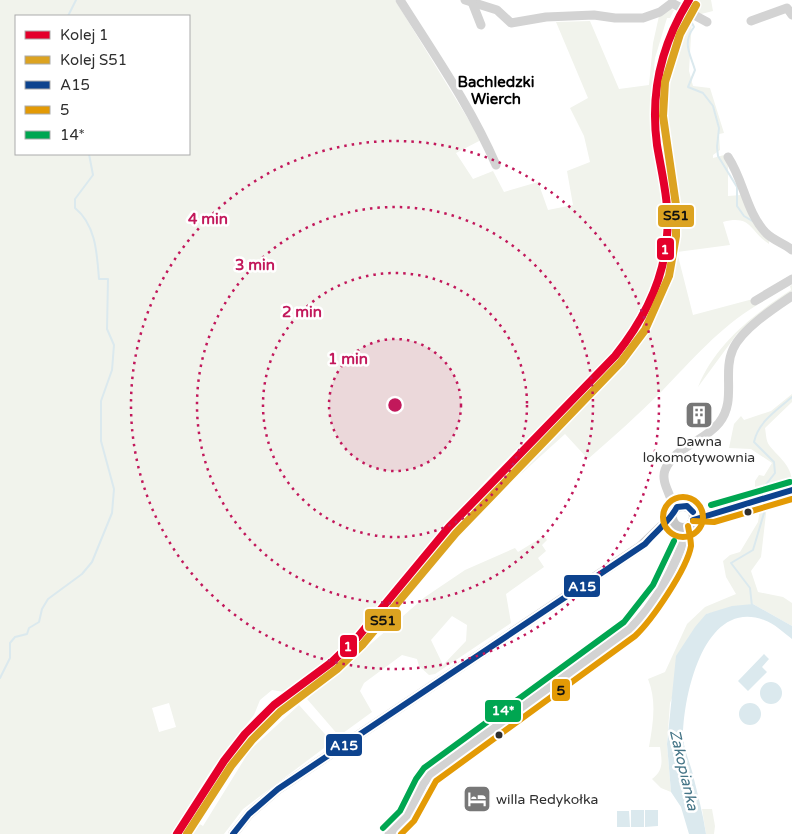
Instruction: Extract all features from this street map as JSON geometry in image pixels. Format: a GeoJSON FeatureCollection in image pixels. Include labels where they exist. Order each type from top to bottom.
{"type":"FeatureCollection","features":[{"type":"Feature","properties":{"kind":"main road"},"geometry":{"type":"LineString","coordinates":[[233,834],[249,814],[278,789],[640,547],[657,532],[682,518],[713,513],[792,490]]}},
{"type":"Feature","properties":{"kind":"street"},"geometry":{"type":"LineString","coordinates":[[400,0],[486,140],[496,165]]}},
{"type":"Feature","properties":{"kind":"street"},"geometry":{"type":"LineString","coordinates":[[469,1],[500,12],[511,23],[546,17],[594,15],[615,18],[643,18],[660,12],[672,3],[707,22]]}},
{"type":"Feature","properties":{"kind":"street"},"geometry":{"type":"LineString","coordinates":[[469,1],[481,24]]}},
{"type":"Feature","properties":{"kind":"street"},"geometry":{"type":"LineString","coordinates":[[751,21],[787,8],[792,15]]}},
{"type":"Feature","properties":{"kind":"street"},"geometry":{"type":"LineString","coordinates":[[728,157],[741,181],[746,199],[767,234],[792,250]]}},
{"type":"Feature","properties":{"kind":"street"},"geometry":{"type":"LineString","coordinates":[[755,302],[792,279]]}},
{"type":"Feature","properties":{"kind":"street"},"geometry":{"type":"LineString","coordinates":[[389,834],[407,816],[426,779],[630,629],[642,618],[658,592],[682,544],[682,518],[663,478],[671,460],[713,429],[725,412],[729,397],[730,359],[733,349],[751,327],[792,296]]}},
{"type":"Feature","properties":{"kind":"shaded area"},"geometry":{"type":"Polygon","coordinates":[[[0,0],[395,0],[481,140],[456,153],[473,179],[493,171],[504,192],[538,182],[548,210],[573,205],[567,171],[590,162],[584,136],[570,108],[588,98],[556,22],[590,21],[619,89],[649,85],[653,43],[659,16],[669,8],[674,10],[670,18],[667,18],[655,58],[651,102],[653,137],[663,194],[664,237],[655,279],[632,328],[613,353],[489,477],[349,641],[320,667],[284,692],[272,690],[260,700],[254,715],[213,767],[171,834],[0,834],[0,0]],[[169,703],[152,708],[159,732],[176,727],[169,703]]]}},
{"type":"Feature","properties":{"kind":"shaded area"},"geometry":{"type":"Polygon","coordinates":[[[700,0],[711,0],[713,11],[697,15],[690,12],[700,0]]]}},
{"type":"Feature","properties":{"kind":"shaded area"},"geometry":{"type":"Polygon","coordinates":[[[688,15],[692,19],[689,71],[693,86],[710,88],[724,133],[719,134],[720,150],[713,155],[713,158],[724,155],[728,164],[728,196],[741,195],[769,238],[769,244],[750,225],[740,220],[733,220],[723,222],[730,245],[677,252],[693,315],[753,299],[757,305],[718,334],[652,401],[588,459],[565,434],[522,473],[503,481],[621,360],[647,324],[662,294],[671,261],[677,221],[676,193],[664,126],[665,88],[671,73],[668,66],[670,55],[688,15]]]}},
{"type":"Feature","properties":{"kind":"shaded area"},"geometry":{"type":"Polygon","coordinates":[[[792,285],[792,291],[737,334],[698,387],[705,371],[725,344],[763,309],[791,290],[790,286],[792,285]]]}},
{"type":"Feature","properties":{"kind":"shaded area"},"geometry":{"type":"Polygon","coordinates":[[[792,394],[792,402],[765,428],[768,443],[790,471],[792,483],[755,494],[755,481],[759,475],[764,476],[772,463],[751,449],[729,448],[734,424],[741,416],[744,420],[771,411],[792,394]]]}},
{"type":"Feature","properties":{"kind":"shaded area"},"geometry":{"type":"Polygon","coordinates":[[[767,505],[761,557],[751,571],[758,592],[783,597],[792,603],[792,626],[753,604],[706,614],[670,703],[667,744],[671,792],[661,788],[652,779],[659,772],[662,761],[660,747],[649,747],[653,721],[653,696],[648,679],[665,672],[687,624],[705,607],[736,594],[726,577],[723,561],[730,555],[740,552],[758,522],[760,508],[767,505]]]}},
{"type":"Feature","properties":{"kind":"shaded area"},"geometry":{"type":"Polygon","coordinates":[[[544,536],[547,540],[542,545],[546,551],[538,558],[544,567],[506,594],[511,623],[435,674],[429,675],[419,666],[417,659],[402,655],[364,683],[360,691],[372,712],[339,736],[307,699],[425,597],[465,570],[515,548],[518,552],[544,536]],[[452,616],[431,640],[443,665],[466,641],[467,625],[452,616]]]}},
{"type":"Feature","properties":{"kind":"shaded area"},"geometry":{"type":"Polygon","coordinates":[[[299,705],[332,742],[243,809],[224,834],[181,834],[191,819],[203,826],[250,750],[299,705]]]}},
{"type":"Feature","properties":{"kind":"shaded area"},"geometry":{"type":"Polygon","coordinates":[[[702,809],[712,809],[715,826],[714,834],[706,834],[702,809]]]}},
{"type":"Feature","properties":{"kind":"water","name":"Zakopianka"},"geometry":{"type":"Polygon","coordinates":[[[753,604],[792,626],[792,639],[768,621],[743,617],[726,623],[712,637],[701,655],[687,699],[683,738],[700,802],[706,834],[689,834],[681,807],[671,792],[667,744],[676,656],[706,614],[732,606],[753,604]]]}},
{"type":"Feature","properties":{"kind":"water"},"geometry":{"type":"Polygon","coordinates":[[[764,654],[769,659],[762,667],[767,672],[748,691],[738,681],[764,654]]]}},
{"type":"Feature","properties":{"kind":"water"},"geometry":{"type":"Polygon","coordinates":[[[771,682],[779,685],[782,693],[779,701],[771,704],[763,701],[760,693],[763,685],[771,682]]]}},
{"type":"Feature","properties":{"kind":"water"},"geometry":{"type":"Polygon","coordinates":[[[750,703],[758,706],[761,714],[758,722],[750,725],[742,722],[739,714],[742,706],[750,703]]]}},
{"type":"Feature","properties":{"kind":"water"},"geometry":{"type":"Polygon","coordinates":[[[631,810],[644,810],[644,827],[631,827],[631,810]]]}},
{"type":"Feature","properties":{"kind":"water"},"geometry":{"type":"Polygon","coordinates":[[[645,810],[658,810],[658,826],[645,827],[645,810]]]}},
{"type":"Feature","properties":{"kind":"water"},"geometry":{"type":"Polygon","coordinates":[[[617,811],[629,811],[630,827],[617,827],[617,811]]]}},
{"type":"Feature","properties":{"kind":"waterway"},"geometry":{"type":"LineString","coordinates":[[68,15],[76,0]]}},
{"type":"Feature","properties":{"kind":"waterway"},"geometry":{"type":"LineString","coordinates":[[689,17],[694,27],[688,38],[688,48],[695,70],[688,87],[703,93],[713,106],[719,128],[718,156],[737,187],[737,206],[744,216],[754,222]]}},
{"type":"Feature","properties":{"kind":"waterway"},"geometry":{"type":"LineString","coordinates":[[0,678],[10,658],[10,643],[15,637],[27,634],[29,628],[39,622],[42,609],[48,599],[82,574],[92,562],[112,513],[114,489],[101,441],[101,401],[112,370],[114,345],[107,329],[108,279],[99,279],[96,250],[91,231],[82,215],[75,208],[75,199],[93,175],[89,155]]}},
{"type":"Feature","properties":{"kind":"waterway"},"geometry":{"type":"LineString","coordinates":[[761,491],[775,473],[774,462],[754,442],[756,435],[764,422],[792,397]]}},
{"type":"Feature","properties":{"kind":"waterway"},"geometry":{"type":"LineString","coordinates":[[752,606],[750,588],[731,563],[753,550],[764,513],[762,507]]}},
{"type":"Feature","properties":{"kind":"rail line","name":"1"},"geometry":{"type":"LineString","coordinates":[[177,834],[224,761],[245,734],[274,705],[332,662],[357,638],[449,527],[615,356],[635,329],[657,285],[662,269],[667,236],[668,224],[665,190],[655,126],[657,88],[660,70],[671,34],[689,0]]}},
{"type":"Feature","properties":{"kind":"rail line","name":"S51"},"geometry":{"type":"LineString","coordinates":[[187,834],[231,766],[252,740],[280,712],[337,669],[363,644],[456,533],[621,362],[645,330],[669,276],[676,236],[676,205],[663,116],[665,82],[680,34],[696,5]]}},
{"type":"Feature","properties":{"kind":"transit line","name":"14*"},"geometry":{"type":"LineString","coordinates":[[711,505],[790,482]]}},
{"type":"Feature","properties":{"kind":"transit line","name":"A15"},"geometry":{"type":"LineString","coordinates":[[693,520],[792,490]]}},
{"type":"Feature","properties":{"kind":"transit line","name":"5"},"geometry":{"type":"LineString","coordinates":[[687,497],[694,500],[700,506],[703,517],[702,525],[694,534],[687,537],[679,537],[672,534],[664,525],[663,513],[666,506],[675,498],[687,497]]}},
{"type":"Feature","properties":{"kind":"transit line","name":"5"},"geometry":{"type":"LineString","coordinates":[[693,521],[714,522],[792,499]]}},
{"type":"Feature","properties":{"kind":"transit line","name":"A15"},"geometry":{"type":"LineString","coordinates":[[233,834],[249,814],[278,789],[645,544],[677,507],[687,506],[693,512]]}},
{"type":"Feature","properties":{"kind":"transit line","name":"5"},"geometry":{"type":"LineString","coordinates":[[401,834],[414,821],[436,781],[635,636],[659,607],[683,568],[691,546],[688,526]]}},
{"type":"Feature","properties":{"kind":"transit line","name":"14*"},"geometry":{"type":"LineString","coordinates":[[383,828],[400,811],[416,779],[424,768],[624,622],[653,585],[674,541]]}},
{"type":"Feature","properties":{"kind":"place","name":"Dawna lokomotywownia"},"geometry":{"type":"Point","coordinates":[699,415]}},
{"type":"Feature","properties":{"kind":"place","name":"willa Redykołka"},"geometry":{"type":"Point","coordinates":[477,799]}},
{"type":"Feature","properties":{"kind":"district","name":"Bachledzki Wierch"},"geometry":{"type":"Point","coordinates":[496,90]}}]}
